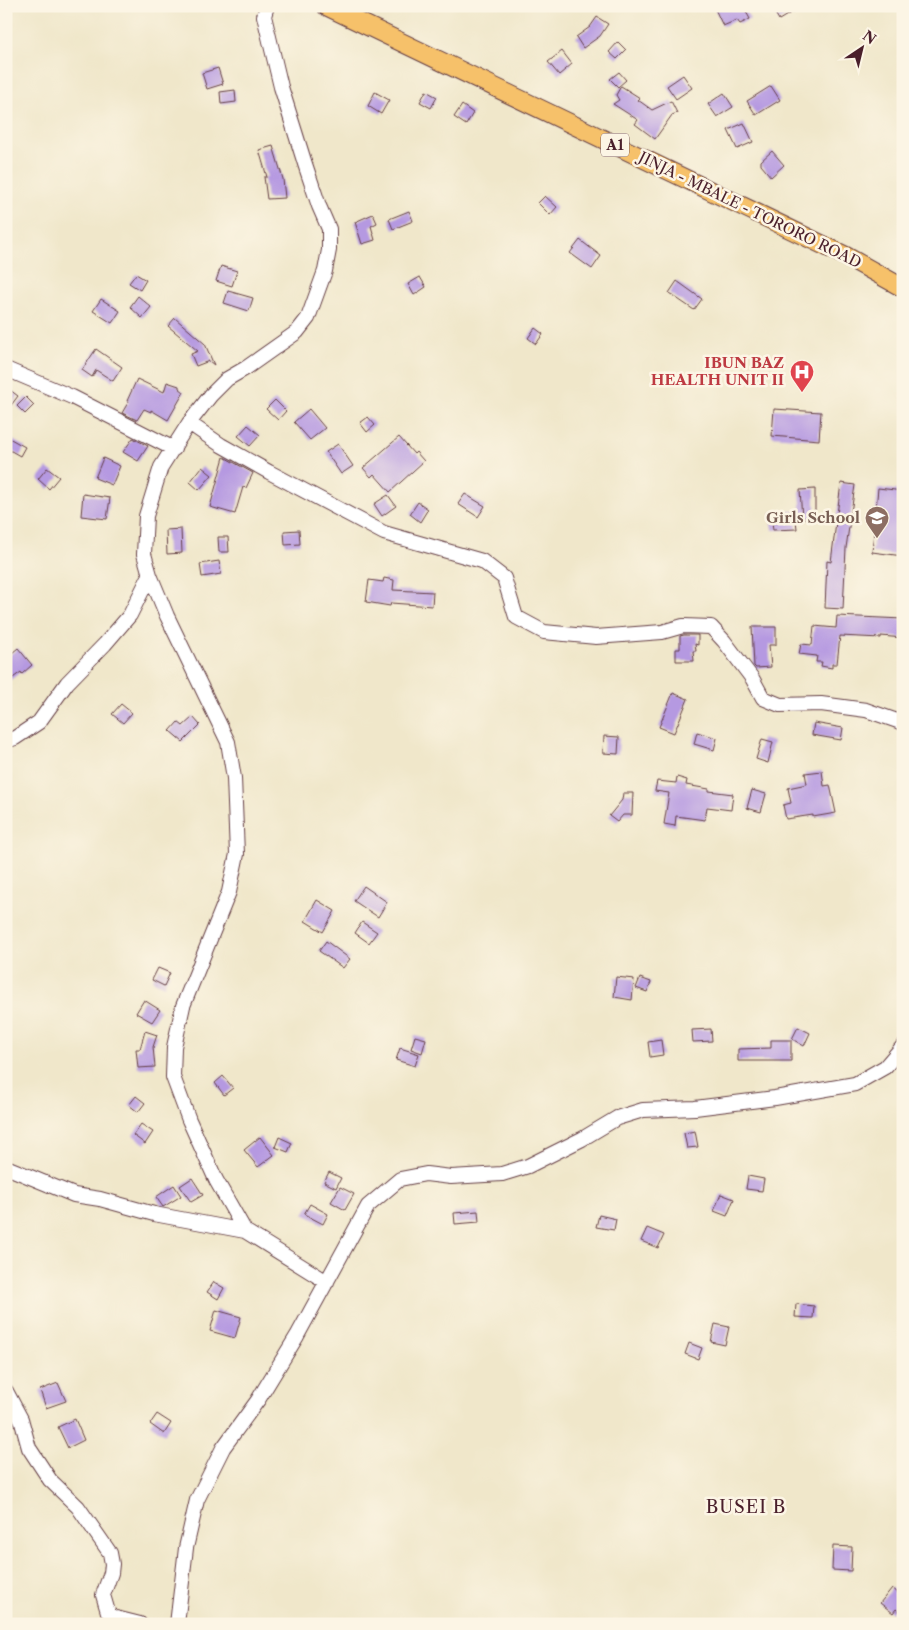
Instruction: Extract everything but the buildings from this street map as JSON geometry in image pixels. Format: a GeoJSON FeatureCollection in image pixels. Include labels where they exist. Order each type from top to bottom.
{"type":"FeatureCollection","features":[{"type":"Feature","properties":{"kind":"main road","name":"JINJA - MBALE - TORORO ROAD"},"geometry":{"type":"LineString","coordinates":[[326,6],[844,254],[903,288]]}},
{"type":"Feature","properties":{"kind":"street"},"geometry":{"type":"LineString","coordinates":[[245,1231],[216,1180],[189,1120],[173,1077],[174,1047],[183,1006],[229,892],[237,854],[234,778],[228,742],[167,616],[144,554],[146,516],[161,467],[189,422],[227,380],[297,332],[308,318],[325,271],[329,230],[304,164],[281,87],[264,16],[267,6]]}},
{"type":"Feature","properties":{"kind":"street"},"geometry":{"type":"LineString","coordinates":[[6,369],[72,397],[174,448]]}},
{"type":"Feature","properties":{"kind":"street"},"geometry":{"type":"LineString","coordinates":[[189,422],[221,445],[384,533],[482,561],[504,578],[516,617],[544,632],[596,637],[662,632],[683,626],[711,627],[752,678],[763,698],[780,705],[821,704],[866,710],[903,723]]}},
{"type":"Feature","properties":{"kind":"street"},"geometry":{"type":"LineString","coordinates":[[6,741],[15,738],[39,722],[67,683],[130,615],[150,574]]}},
{"type":"Feature","properties":{"kind":"street"},"geometry":{"type":"LineString","coordinates":[[177,1624],[186,1548],[197,1500],[223,1448],[258,1400],[297,1336],[368,1206],[400,1179],[426,1174],[451,1177],[502,1174],[528,1166],[582,1139],[617,1118],[642,1110],[695,1108],[774,1098],[855,1084],[885,1067],[903,1046]]}},
{"type":"Feature","properties":{"kind":"street"},"geometry":{"type":"LineString","coordinates":[[6,1167],[74,1195],[100,1199],[154,1214],[245,1231],[326,1282]]}},
{"type":"Feature","properties":{"kind":"street"},"geometry":{"type":"LineString","coordinates":[[6,1391],[21,1419],[29,1448],[50,1480],[78,1507],[110,1553],[111,1573],[107,1579],[103,1595],[108,1612],[112,1617],[140,1624]]}},
{"type":"Feature","properties":{"kind":"place","name":"IBUN BAZ HEALTH UNIT II"},"geometry":{"type":"Point","coordinates":[802,393]}},
{"type":"Feature","properties":{"kind":"place","name":"Girls School"},"geometry":{"type":"Point","coordinates":[877,539]}},
{"type":"Feature","properties":{"kind":"district","name":"BUSEI B"},"geometry":{"type":"Point","coordinates":[746,1507]}}]}
